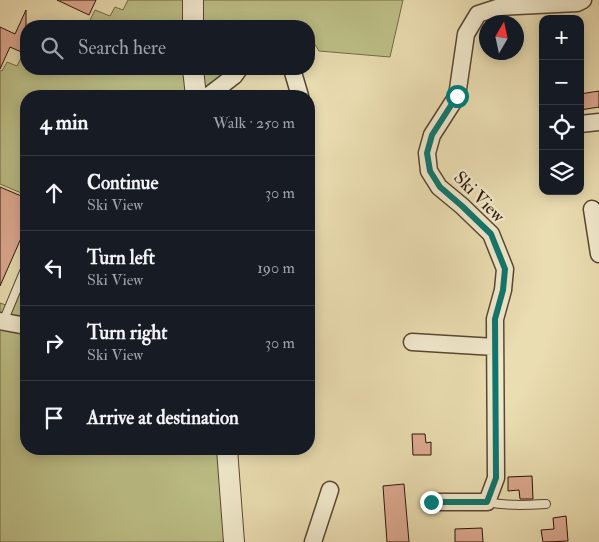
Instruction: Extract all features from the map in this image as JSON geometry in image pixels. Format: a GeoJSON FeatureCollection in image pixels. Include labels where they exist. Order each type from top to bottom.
{"type":"FeatureCollection","features":[{"type":"Feature","properties":{"kind":"street"},"geometry":{"type":"LineString","coordinates":[[193,0],[193,20]]}},
{"type":"Feature","properties":{"kind":"street","name":"Ski View"},"geometry":{"type":"LineString","coordinates":[[487,502],[496,478],[495,319],[503,290],[505,269],[491,234],[440,187],[430,171],[427,153],[432,135],[457,96],[466,34],[478,14],[500,7],[577,3],[583,0]]}},
{"type":"Feature","properties":{"kind":"street"},"geometry":{"type":"LineString","coordinates":[[194,75],[195,90]]}},
{"type":"Feature","properties":{"kind":"street"},"geometry":{"type":"LineString","coordinates":[[216,90],[235,75]]}},
{"type":"Feature","properties":{"kind":"street"},"geometry":{"type":"LineString","coordinates":[[294,75],[298,90]]}},
{"type":"Feature","properties":{"kind":"street"},"geometry":{"type":"LineString","coordinates":[[584,124],[599,122]]}},
{"type":"Feature","properties":{"kind":"street"},"geometry":{"type":"LineString","coordinates":[[592,209],[599,254]]}},
{"type":"Feature","properties":{"kind":"street"},"geometry":{"type":"LineString","coordinates":[[2,321],[20,325]]}},
{"type":"Feature","properties":{"kind":"street"},"geometry":{"type":"LineString","coordinates":[[412,342],[495,347]]}},
{"type":"Feature","properties":{"kind":"street"},"geometry":{"type":"LineString","coordinates":[[227,455],[234,542]]}},
{"type":"Feature","properties":{"kind":"street"},"geometry":{"type":"LineString","coordinates":[[313,542],[330,490]]}},
{"type":"Feature","properties":{"kind":"street"},"geometry":{"type":"LineString","coordinates":[[431,502],[487,502]]}},
{"type":"Feature","properties":{"kind":"lane"},"geometry":{"type":"LineString","coordinates":[[2,321],[20,281]]}},
{"type":"Feature","properties":{"kind":"lane"},"geometry":{"type":"LineString","coordinates":[[487,502],[520,506],[546,504]]}},
{"type":"Feature","properties":{"kind":"green space"},"geometry":{"type":"Polygon","coordinates":[[[128,0],[403,0],[390,57],[319,51],[315,45],[315,20],[90,20],[95,10],[110,16],[115,7],[123,10],[128,0]]]}},
{"type":"Feature","properties":{"kind":"green space"},"geometry":{"type":"Polygon","coordinates":[[[20,60],[20,75],[232,75],[215,90],[20,90],[20,192],[0,184],[0,70],[2,71],[7,62],[17,66],[20,60]]]}},
{"type":"Feature","properties":{"kind":"green space"},"geometry":{"type":"Polygon","coordinates":[[[20,281],[20,455],[227,455],[234,542],[0,542],[0,303],[9,306],[20,281]]]}},
{"type":"Feature","properties":{"kind":"building"},"geometry":{"type":"Polygon","coordinates":[[[57,0],[96,0],[89,15],[57,0]]]}},
{"type":"Feature","properties":{"kind":"building"},"geometry":{"type":"Polygon","coordinates":[[[26,10],[26,20],[21,20],[26,10]]]}},
{"type":"Feature","properties":{"kind":"building"},"geometry":{"type":"Polygon","coordinates":[[[20,23],[20,51],[10,47],[0,69],[0,27],[15,34],[20,23]]]}},
{"type":"Feature","properties":{"kind":"building"},"geometry":{"type":"Polygon","coordinates":[[[599,91],[599,107],[584,109],[584,93],[599,91]]]}},
{"type":"Feature","properties":{"kind":"building"},"geometry":{"type":"Polygon","coordinates":[[[0,187],[20,195],[20,241],[0,286],[0,187]]]}},
{"type":"Feature","properties":{"kind":"building"},"geometry":{"type":"Polygon","coordinates":[[[412,434],[425,434],[426,443],[431,442],[431,455],[413,455],[412,434]]]}},
{"type":"Feature","properties":{"kind":"building"},"geometry":{"type":"Polygon","coordinates":[[[532,476],[533,499],[520,499],[519,490],[508,491],[508,477],[532,476]]]}},
{"type":"Feature","properties":{"kind":"building"},"geometry":{"type":"Polygon","coordinates":[[[404,484],[409,542],[387,542],[383,486],[404,484]]]}},
{"type":"Feature","properties":{"kind":"building"},"geometry":{"type":"Polygon","coordinates":[[[566,516],[568,541],[543,542],[541,530],[554,529],[553,518],[566,516]]]}},
{"type":"Feature","properties":{"kind":"building"},"geometry":{"type":"Polygon","coordinates":[[[482,528],[483,542],[455,542],[455,529],[482,528]]]}},
{"type":"Feature","properties":{"kind":"route"},"geometry":{"type":"LineString","coordinates":[[431,502],[487,502],[496,478],[495,319],[503,290],[505,269],[491,234],[440,187],[430,171],[427,153],[432,135],[457,96]]}}]}
